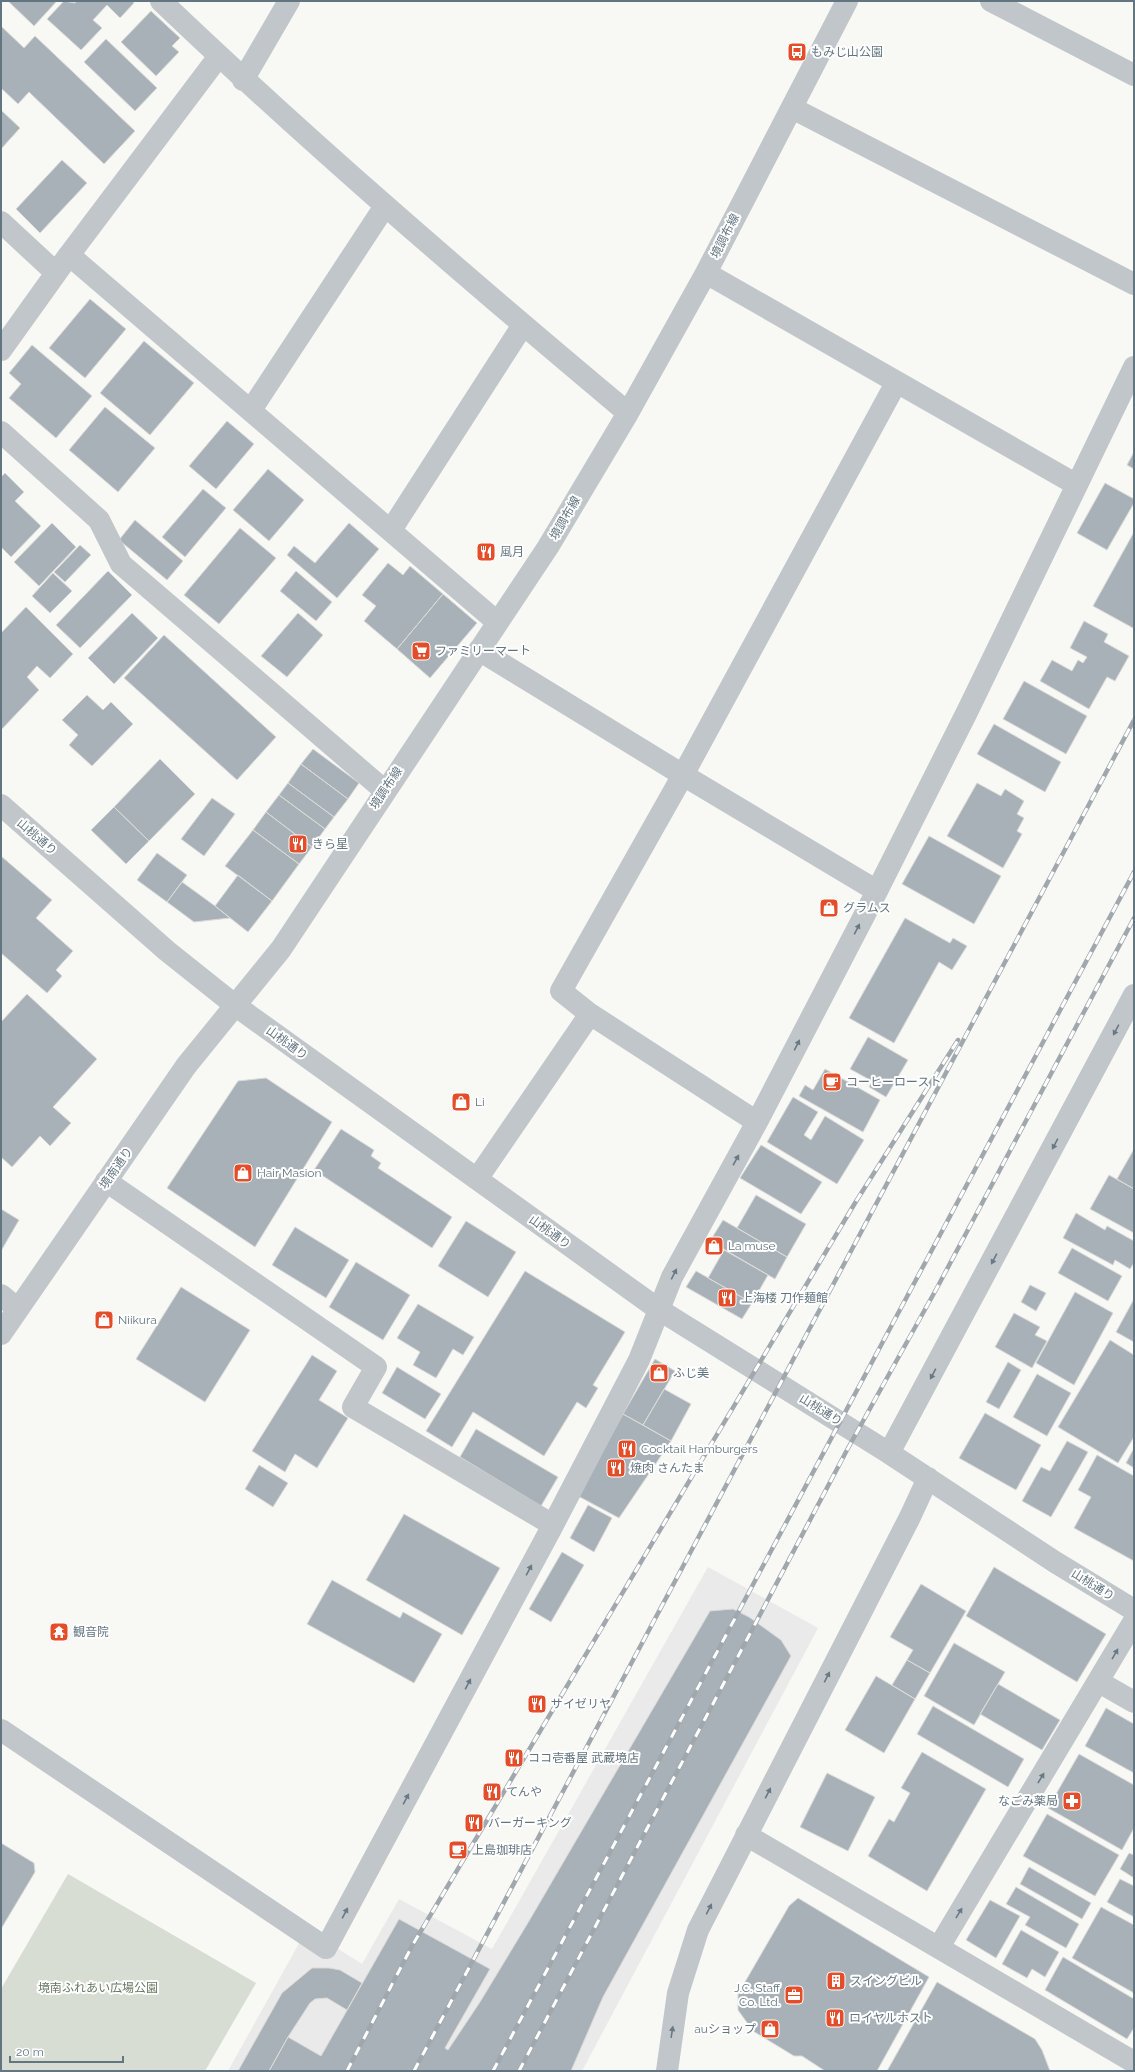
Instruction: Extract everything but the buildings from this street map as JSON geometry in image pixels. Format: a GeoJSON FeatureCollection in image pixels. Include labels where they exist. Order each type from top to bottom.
{"type":"FeatureCollection","features":[{"type":"Feature","properties":{"kind":"street"},"geometry":{"type":"LineString","coordinates":[[161,1],[243,80],[385,206],[628,413]]}},
{"type":"Feature","properties":{"kind":"street"},"geometry":{"type":"LineString","coordinates":[[243,80],[289,1]]}},
{"type":"Feature","properties":{"kind":"street"},"geometry":{"type":"LineString","coordinates":[[991,1],[1134,74]]}},
{"type":"Feature","properties":{"kind":"street","name":"境調布線"},"geometry":{"type":"LineString","coordinates":[[236,1006],[281,949],[385,790],[548,547],[628,413],[706,273],[792,108],[840,4]]}},
{"type":"Feature","properties":{"kind":"street"},"geometry":{"type":"LineString","coordinates":[[1,350],[69,254],[219,56]]}},
{"type":"Feature","properties":{"kind":"street"},"geometry":{"type":"LineString","coordinates":[[792,108],[1134,284]]}},
{"type":"Feature","properties":{"kind":"street"},"geometry":{"type":"LineString","coordinates":[[251,410],[385,206]]}},
{"type":"Feature","properties":{"kind":"street"},"geometry":{"type":"LineString","coordinates":[[1,222],[56,273]]}},
{"type":"Feature","properties":{"kind":"street"},"geometry":{"type":"LineString","coordinates":[[69,254],[497,622]]}},
{"type":"Feature","properties":{"kind":"street"},"geometry":{"type":"LineString","coordinates":[[706,273],[896,383],[1077,485]]}},
{"type":"Feature","properties":{"kind":"street"},"geometry":{"type":"LineString","coordinates":[[391,530],[523,325]]}},
{"type":"Feature","properties":{"kind":"street"},"geometry":{"type":"LineString","coordinates":[[1,1730],[326,1948],[553,1525],[639,1360],[672,1277],[757,1122],[967,712],[1134,367]]}},
{"type":"Feature","properties":{"kind":"street"},"geometry":{"type":"LineString","coordinates":[[757,1122],[590,1014],[561,991],[682,775],[896,383]]}},
{"type":"Feature","properties":{"kind":"street"},"geometry":{"type":"LineString","coordinates":[[1,432],[99,520],[122,564],[385,790]]}},
{"type":"Feature","properties":{"kind":"street"},"geometry":{"type":"LineString","coordinates":[[479,650],[682,775],[876,891]]}},
{"type":"Feature","properties":{"kind":"street","name":"山桃通り"},"geometry":{"type":"LineString","coordinates":[[1,805],[167,952],[236,1006],[658,1309],[890,1453],[1134,1610]]}},
{"type":"Feature","properties":{"kind":"street"},"geometry":{"type":"LineString","coordinates":[[890,1453],[1134,995]]}},
{"type":"Feature","properties":{"kind":"street","name":"境南通り"},"geometry":{"type":"LineString","coordinates":[[1,1334],[186,1066],[236,1006]]}},
{"type":"Feature","properties":{"kind":"street"},"geometry":{"type":"LineString","coordinates":[[477,1179],[590,1014]]}},
{"type":"Feature","properties":{"kind":"street"},"geometry":{"type":"LineString","coordinates":[[106,1181],[376,1367],[352,1407],[553,1525]]}},
{"type":"Feature","properties":{"kind":"street"},"geometry":{"type":"LineString","coordinates":[[1,1295],[18,1309]]}},
{"type":"Feature","properties":{"kind":"street"},"geometry":{"type":"LineString","coordinates":[[667,2071],[678,1993],[698,1930],[928,1478]]}},
{"type":"Feature","properties":{"kind":"street"},"geometry":{"type":"LineString","coordinates":[[939,1946],[1134,1622]]}},
{"type":"Feature","properties":{"kind":"street"},"geometry":{"type":"LineString","coordinates":[[1099,1682],[1134,1702]]}},
{"type":"Feature","properties":{"kind":"street"},"geometry":{"type":"LineString","coordinates":[[746,1835],[939,1946],[1131,2063]]}},
{"type":"Feature","properties":{"kind":"shaded area"},"geometry":{"type":"Polygon","coordinates":[[[708,1567],[818,1628],[582,2071],[228,2071],[307,1929],[362,1964],[399,1899],[492,1949],[708,1567]]]}},
{"type":"Feature","properties":{"kind":"green space","name":"境南ふれあい広場公園"},"geometry":{"type":"Polygon","coordinates":[[[68,1874],[256,1983],[205,2071],[1,2071],[1,1989],[68,1874]]]}},
{"type":"Feature","properties":{"kind":"railway"},"geometry":{"type":"LineString","coordinates":[[414,2071],[1134,720]]}},
{"type":"Feature","properties":{"kind":"railway"},"geometry":{"type":"LineString","coordinates":[[493,2071],[1134,872]]}},
{"type":"Feature","properties":{"kind":"railway"},"geometry":{"type":"LineString","coordinates":[[519,2071],[847,1450],[938,1286],[1134,918]]}},
{"type":"Feature","properties":{"kind":"railway"},"geometry":{"type":"LineString","coordinates":[[347,2071],[412,1946],[855,1203],[958,1040]]}},
{"type":"Feature","properties":{"kind":"place","name":"もみじ山公園"},"geometry":{"type":"Point","coordinates":[797,52]}},
{"type":"Feature","properties":{"kind":"place","name":"風月"},"geometry":{"type":"Point","coordinates":[486,552]}},
{"type":"Feature","properties":{"kind":"place","name":"ファミリーマート"},"geometry":{"type":"Point","coordinates":[421,651]}},
{"type":"Feature","properties":{"kind":"place","name":"きら星"},"geometry":{"type":"Point","coordinates":[298,844]}},
{"type":"Feature","properties":{"kind":"place","name":"グラムス"},"geometry":{"type":"Point","coordinates":[829,908]}},
{"type":"Feature","properties":{"kind":"place","name":"コーヒーロースト"},"geometry":{"type":"Point","coordinates":[832,1082]}},
{"type":"Feature","properties":{"kind":"place","name":"Li"},"geometry":{"type":"Point","coordinates":[461,1102]}},
{"type":"Feature","properties":{"kind":"place","name":"Hair Masion"},"geometry":{"type":"Point","coordinates":[243,1173]}},
{"type":"Feature","properties":{"kind":"place","name":"La muse"},"geometry":{"type":"Point","coordinates":[714,1246]}},
{"type":"Feature","properties":{"kind":"place","name":"上海楼 刀作麺館"},"geometry":{"type":"Point","coordinates":[727,1298]}},
{"type":"Feature","properties":{"kind":"place","name":"Niikura"},"geometry":{"type":"Point","coordinates":[104,1320]}},
{"type":"Feature","properties":{"kind":"place","name":"ふじ美"},"geometry":{"type":"Point","coordinates":[659,1373]}},
{"type":"Feature","properties":{"kind":"place","name":"Cocktail Hamburgers"},"geometry":{"type":"Point","coordinates":[627,1449]}},
{"type":"Feature","properties":{"kind":"place","name":"焼肉 さんたま"},"geometry":{"type":"Point","coordinates":[616,1468]}},
{"type":"Feature","properties":{"kind":"place","name":"観音院"},"geometry":{"type":"Point","coordinates":[59,1632]}},
{"type":"Feature","properties":{"kind":"place","name":"サイゼリヤ"},"geometry":{"type":"Point","coordinates":[537,1704]}},
{"type":"Feature","properties":{"kind":"place","name":"ココ壱番屋 武蔵境店"},"geometry":{"type":"Point","coordinates":[514,1758]}},
{"type":"Feature","properties":{"kind":"place","name":"てんや"},"geometry":{"type":"Point","coordinates":[492,1792]}},
{"type":"Feature","properties":{"kind":"place","name":"なごみ薬局"},"geometry":{"type":"Point","coordinates":[1072,1801]}},
{"type":"Feature","properties":{"kind":"place","name":"バーガーキング"},"geometry":{"type":"Point","coordinates":[474,1823]}},
{"type":"Feature","properties":{"kind":"place","name":"上島珈琲店"},"geometry":{"type":"Point","coordinates":[458,1850]}},
{"type":"Feature","properties":{"kind":"place","name":"スイングビル"},"geometry":{"type":"Point","coordinates":[836,1981]}},
{"type":"Feature","properties":{"kind":"place","name":"J.C. Staff Co. Ltd."},"geometry":{"type":"Point","coordinates":[794,1995]}},
{"type":"Feature","properties":{"kind":"place","name":"ロイヤルホスト"},"geometry":{"type":"Point","coordinates":[835,2018]}},
{"type":"Feature","properties":{"kind":"place","name":"auショップ"},"geometry":{"type":"Point","coordinates":[770,2029]}}]}
